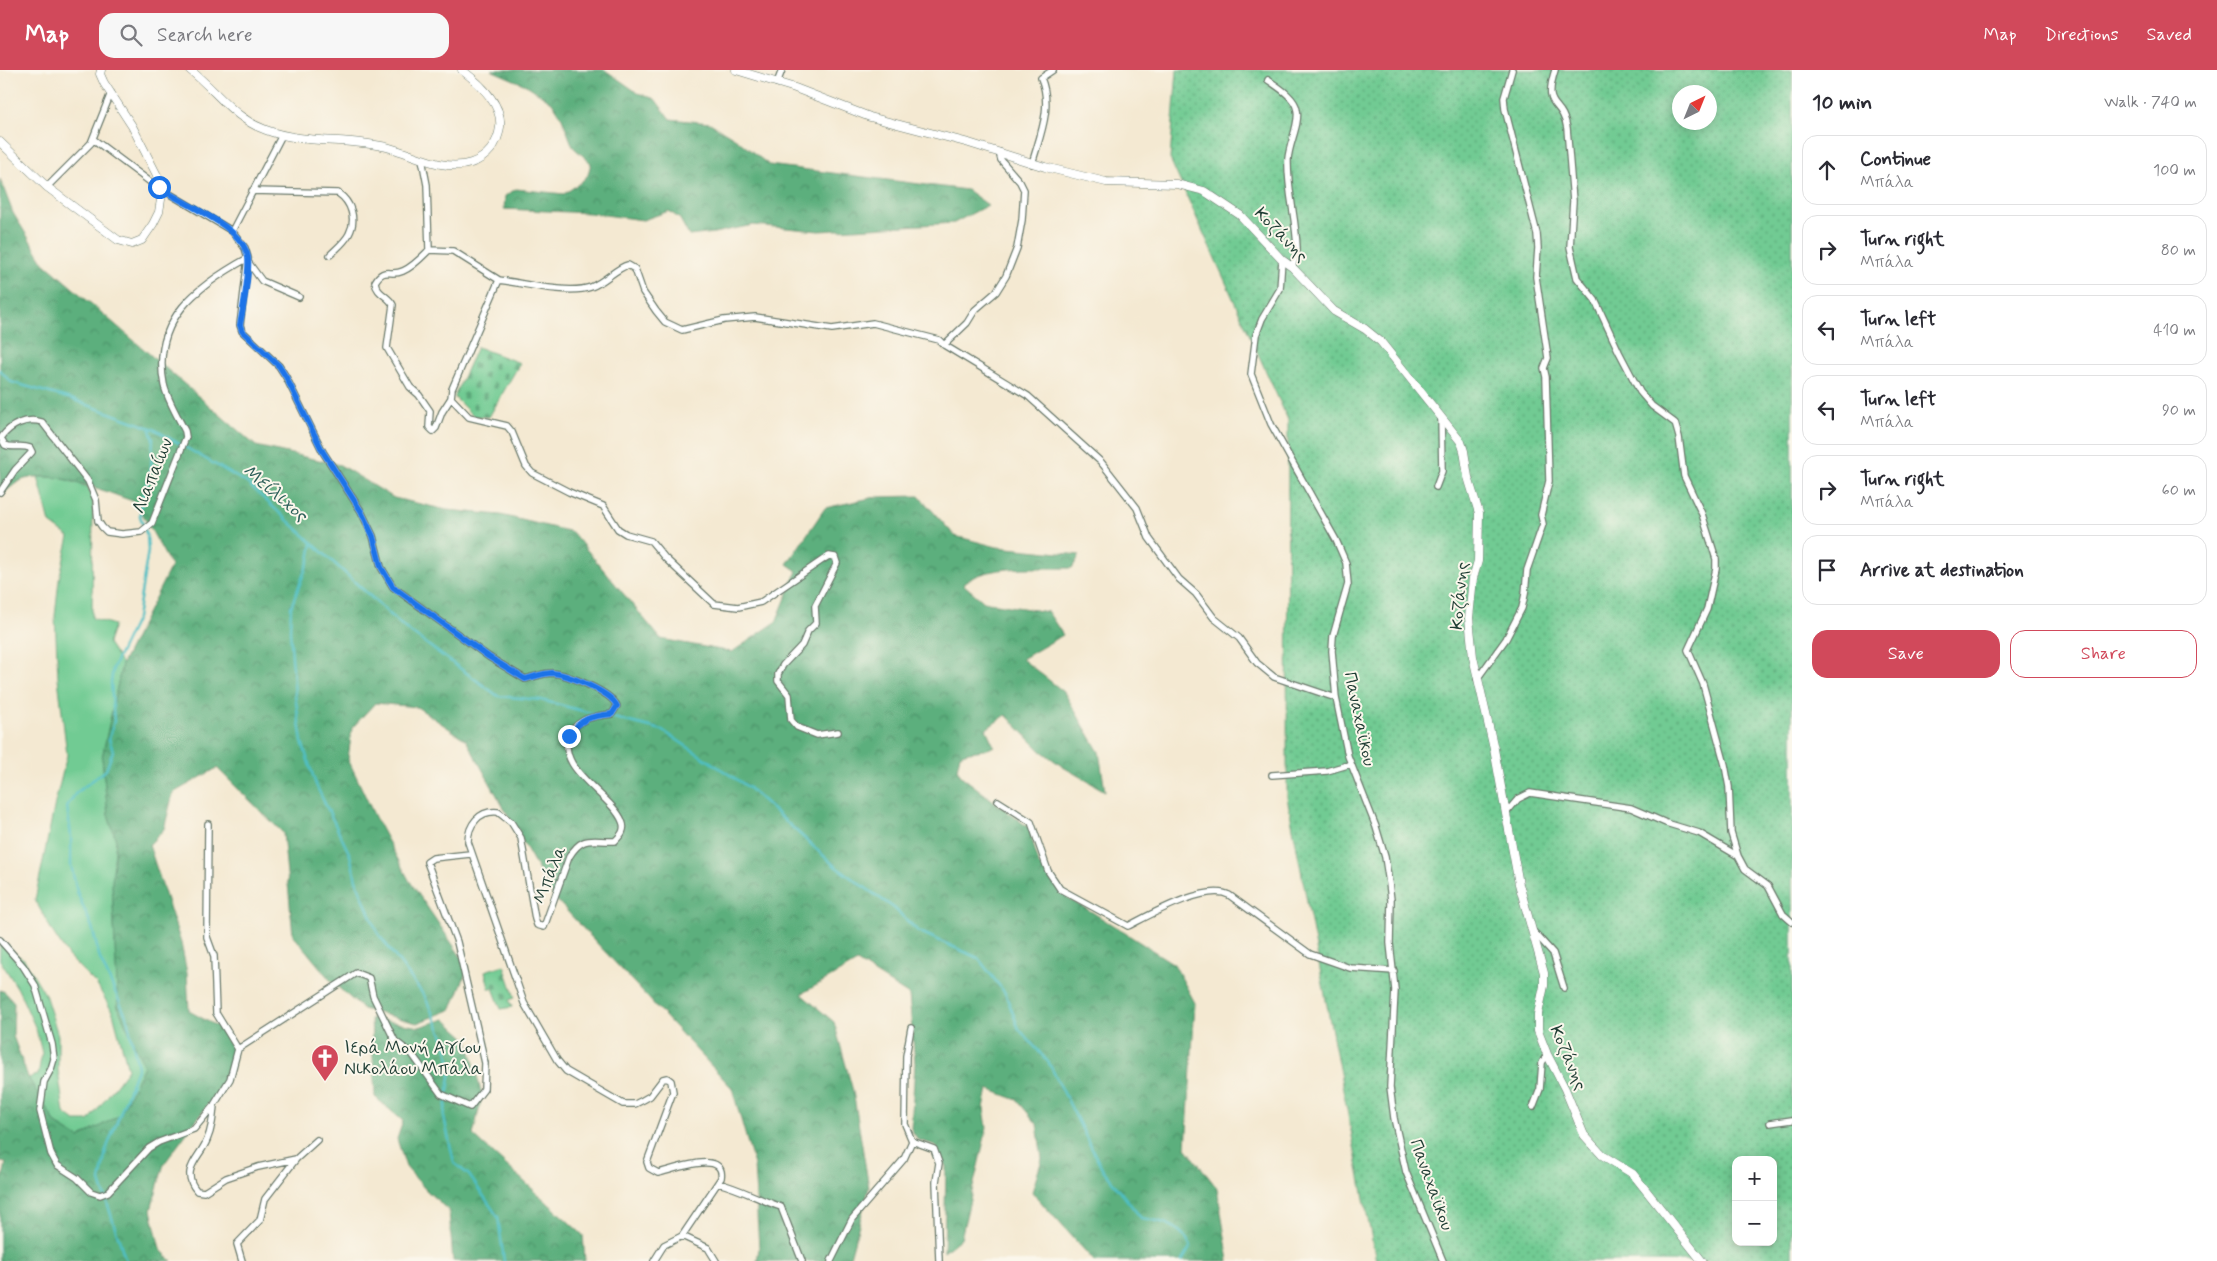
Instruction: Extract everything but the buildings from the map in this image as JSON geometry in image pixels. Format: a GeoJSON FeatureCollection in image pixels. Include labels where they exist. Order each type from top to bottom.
{"type":"FeatureCollection","features":[{"type":"Feature","properties":{"kind":"street"},"geometry":{"type":"LineString","coordinates":[[0,142],[47,187],[118,240],[132,244],[142,240],[159,212],[163,191],[132,126],[102,78],[101,70]]}},
{"type":"Feature","properties":{"kind":"street"},"geometry":{"type":"LineString","coordinates":[[190,70],[213,89],[241,117],[262,129],[282,135],[379,145],[422,159],[449,165],[470,164],[489,152],[500,129],[499,110],[477,84],[462,70]]}},
{"type":"Feature","properties":{"kind":"street","name":"Κοζάνης"},"geometry":{"type":"LineString","coordinates":[[736,70],[801,90],[870,117],[999,152],[1032,164],[1106,182],[1150,182],[1183,185],[1199,189],[1219,199],[1240,215],[1334,311],[1365,329],[1381,342],[1461,442],[1479,513],[1478,561],[1474,578],[1470,618],[1473,657],[1494,750],[1519,884],[1544,973],[1538,1023],[1541,1042],[1590,1143],[1602,1156],[1633,1174],[1702,1261]]}},
{"type":"Feature","properties":{"kind":"street"},"geometry":{"type":"LineString","coordinates":[[778,83],[782,70]]}},
{"type":"Feature","properties":{"kind":"street"},"geometry":{"type":"LineString","coordinates":[[1032,164],[1044,122],[1047,99],[1041,78],[1053,70]]}},
{"type":"Feature","properties":{"kind":"street"},"geometry":{"type":"LineString","coordinates":[[1478,679],[1506,639],[1522,608],[1526,594],[1527,570],[1543,524],[1542,515],[1549,481],[1546,377],[1544,368],[1548,358],[1536,277],[1538,242],[1504,104],[1512,70]]}},
{"type":"Feature","properties":{"kind":"street"},"geometry":{"type":"LineString","coordinates":[[1555,70],[1550,92],[1551,100],[1564,118],[1567,128],[1572,201],[1570,247],[1577,278],[1595,300],[1640,392],[1652,406],[1675,423],[1680,437],[1684,476],[1702,514],[1716,560],[1716,569],[1707,609],[1688,650],[1703,684],[1725,765],[1729,787],[1732,833],[1738,856],[1748,871],[1768,886],[1783,914],[1792,922]]}},
{"type":"Feature","properties":{"kind":"street"},"geometry":{"type":"LineString","coordinates":[[1268,80],[1295,103],[1297,110],[1297,119],[1288,148],[1288,167],[1297,250],[1292,267]]}},
{"type":"Feature","properties":{"kind":"street"},"geometry":{"type":"LineString","coordinates":[[47,187],[84,152],[93,139],[111,93]]}},
{"type":"Feature","properties":{"kind":"street"},"geometry":{"type":"LineString","coordinates":[[232,231],[282,135]]}},
{"type":"Feature","properties":{"kind":"street"},"geometry":{"type":"LineString","coordinates":[[93,139],[113,156],[163,191],[232,231],[245,248],[248,260],[262,281],[299,297]]}},
{"type":"Feature","properties":{"kind":"street"},"geometry":{"type":"LineString","coordinates":[[944,345],[967,323],[975,310],[996,292],[1006,276],[1017,248],[1022,220],[1024,190],[1020,182],[1001,160],[999,152]]}},
{"type":"Feature","properties":{"kind":"street"},"geometry":{"type":"LineString","coordinates":[[422,159],[427,185],[429,250]]}},
{"type":"Feature","properties":{"kind":"street"},"geometry":{"type":"LineString","coordinates":[[252,191],[338,193],[346,199],[353,213],[349,235],[330,255]]}},
{"type":"Feature","properties":{"kind":"street"},"geometry":{"type":"LineString","coordinates":[[499,280],[452,390],[451,398],[442,412],[435,430],[430,430],[430,411],[419,395],[410,387],[387,348],[393,305],[376,289],[375,282],[379,275],[405,270],[429,250],[453,251],[499,280],[549,288],[583,288],[603,281],[628,265],[635,269],[643,292],[661,317],[672,327],[682,330],[718,320],[745,317],[766,318],[832,329],[869,323],[926,335],[939,340],[944,345],[1028,396],[1101,462],[1137,508],[1149,538],[1179,579],[1196,594],[1214,618],[1239,638],[1257,663],[1274,677],[1328,697],[1336,698]]}},
{"type":"Feature","properties":{"kind":"street","name":"Λιαπαίων"},"geometry":{"type":"LineString","coordinates":[[0,492],[14,470],[32,452],[26,446],[10,447],[5,445],[1,438],[6,431],[19,423],[35,420],[42,422],[88,481],[96,500],[98,521],[107,532],[122,534],[141,532],[148,528],[156,515],[184,442],[185,431],[164,386],[161,351],[167,329],[178,311],[217,275],[248,260]]}},
{"type":"Feature","properties":{"kind":"street","name":"Μπάλα"},"geometry":{"type":"LineString","coordinates":[[248,260],[240,325],[242,331],[279,366],[286,377],[323,452],[361,511],[373,536],[381,567],[393,587],[489,657],[525,679],[552,673],[593,686],[615,702],[617,706],[612,714],[591,716],[581,720],[569,736],[568,746],[570,758],[575,769],[622,820],[624,829],[621,836],[615,841],[588,840],[580,843],[574,849],[569,857],[544,927],[537,925],[535,919],[520,838],[505,816],[492,811],[477,818],[468,833],[470,854],[524,1003],[557,1060],[566,1071],[623,1104],[635,1104],[650,1096],[663,1079],[667,1078],[671,1081],[673,1092],[647,1162],[649,1168],[658,1173],[706,1162],[716,1163],[722,1171],[718,1183]]}},
{"type":"Feature","properties":{"kind":"street","name":"Παναχαϊκου"},"geometry":{"type":"LineString","coordinates":[[1282,260],[1280,289],[1262,319],[1256,335],[1251,374],[1271,424],[1336,540],[1346,563],[1348,584],[1332,648],[1336,698],[1351,764],[1376,827],[1385,857],[1391,900],[1389,937],[1394,971],[1394,1038],[1390,1086],[1394,1118],[1406,1172],[1443,1261]]}},
{"type":"Feature","properties":{"kind":"street"},"geometry":{"type":"LineString","coordinates":[[451,398],[469,417],[507,426],[512,432],[526,466],[532,473],[569,492],[603,506],[618,529],[626,534],[650,540],[665,558],[714,604],[738,608],[761,602],[824,559],[829,556],[835,557],[837,563],[814,606],[816,623],[808,631],[802,644],[783,666],[778,674],[778,681],[789,696],[791,720],[797,727],[817,735],[838,732]]}},
{"type":"Feature","properties":{"kind":"street"},"geometry":{"type":"LineString","coordinates":[[1436,487],[1442,471],[1441,418]]}},
{"type":"Feature","properties":{"kind":"street"},"geometry":{"type":"LineString","coordinates":[[1272,776],[1327,771],[1351,764]]}},
{"type":"Feature","properties":{"kind":"street"},"geometry":{"type":"LineString","coordinates":[[1506,813],[1518,799],[1530,793],[1612,803],[1641,811],[1666,823],[1694,830],[1738,856]]}},
{"type":"Feature","properties":{"kind":"street"},"geometry":{"type":"LineString","coordinates":[[998,801],[1031,822],[1048,871],[1060,889],[1128,926],[1172,903],[1220,892],[1229,895],[1310,954],[1354,969],[1394,971]]}},
{"type":"Feature","properties":{"kind":"street"},"geometry":{"type":"LineString","coordinates":[[208,824],[206,937],[214,956],[216,1013],[238,1049]]}},
{"type":"Feature","properties":{"kind":"street"},"geometry":{"type":"LineString","coordinates":[[0,940],[23,966],[35,985],[52,1044],[54,1058],[44,1082],[40,1111],[52,1154],[57,1165],[76,1178],[91,1192],[100,1195],[108,1192],[149,1148],[159,1142],[194,1129],[214,1105],[230,1079],[238,1049],[356,973],[369,978],[372,996],[395,1041],[412,1054],[442,1094],[470,1107],[484,1089],[485,1063],[457,942],[427,862],[433,858],[470,854]]}},
{"type":"Feature","properties":{"kind":"street"},"geometry":{"type":"LineString","coordinates":[[1532,930],[1553,953],[1564,988]]}},
{"type":"Feature","properties":{"kind":"street"},"geometry":{"type":"LineString","coordinates":[[831,1261],[852,1219],[904,1159],[912,1142],[905,1124],[906,1056],[911,1028]]}},
{"type":"Feature","properties":{"kind":"street"},"geometry":{"type":"LineString","coordinates":[[1533,1106],[1540,1089],[1542,1063],[1546,1054]]}},
{"type":"Feature","properties":{"kind":"street"},"geometry":{"type":"LineString","coordinates":[[214,1105],[208,1138],[194,1159],[191,1169],[190,1178],[192,1186],[197,1192],[204,1192],[226,1178],[258,1167],[296,1159]]}},
{"type":"Feature","properties":{"kind":"street"},"geometry":{"type":"LineString","coordinates":[[1770,1123],[1792,1120]]}},
{"type":"Feature","properties":{"kind":"street"},"geometry":{"type":"LineString","coordinates":[[242,1261],[237,1244],[260,1220],[265,1199],[296,1159],[317,1140]]}},
{"type":"Feature","properties":{"kind":"street"},"geometry":{"type":"LineString","coordinates":[[912,1142],[934,1149],[939,1163],[936,1182],[939,1261]]}},
{"type":"Feature","properties":{"kind":"street"},"geometry":{"type":"LineString","coordinates":[[654,1261],[664,1245],[682,1236],[718,1183],[740,1188],[760,1200],[781,1207],[802,1261]]}},
{"type":"Feature","properties":{"kind":"street"},"geometry":{"type":"LineString","coordinates":[[682,1236],[708,1248],[716,1261]]}},
{"type":"Feature","properties":{"kind":"green space"},"geometry":{"type":"Polygon","coordinates":[[[491,70],[605,70],[638,93],[655,99],[670,119],[710,123],[736,139],[769,165],[967,190],[988,205],[954,223],[819,231],[753,225],[689,236],[680,219],[669,211],[643,220],[590,213],[504,209],[505,196],[516,189],[564,194],[588,175],[591,163],[573,147],[562,118],[552,102],[528,86],[491,70]]]}},
{"type":"Feature","properties":{"kind":"green space"},"geometry":{"type":"Polygon","coordinates":[[[1177,70],[1792,70],[1792,1261],[1376,1261],[1287,797],[1288,420],[1170,159],[1177,70]]]}},
{"type":"Feature","properties":{"kind":"green space"},"geometry":{"type":"Polygon","coordinates":[[[0,179],[13,213],[44,263],[256,446],[340,465],[394,498],[447,510],[501,515],[572,532],[661,639],[732,652],[776,622],[797,571],[787,564],[825,508],[875,497],[919,496],[955,536],[997,547],[1080,555],[1072,568],[1015,568],[1000,570],[973,577],[963,584],[984,602],[1048,612],[1063,635],[1022,659],[1064,692],[1099,752],[1105,791],[1063,767],[1040,750],[1006,715],[986,729],[994,746],[986,750],[960,755],[957,769],[961,776],[1029,828],[1039,865],[1059,884],[1067,898],[1174,964],[1195,1003],[1186,1148],[1217,1188],[1229,1261],[1094,1261],[1032,1192],[1042,1159],[1037,1124],[1017,1100],[988,1089],[984,1108],[987,1128],[961,1238],[944,1252],[946,1167],[935,1145],[918,1140],[911,1129],[915,1063],[909,995],[857,962],[801,994],[834,1022],[853,1091],[869,1188],[849,1261],[757,1261],[759,1248],[754,1165],[732,1088],[553,896],[466,740],[417,707],[375,703],[352,728],[348,759],[375,817],[409,880],[468,967],[452,1009],[417,1023],[363,1009],[331,981],[293,935],[283,833],[217,768],[173,793],[164,829],[149,845],[181,943],[187,973],[189,1011],[222,1029],[233,1050],[227,1079],[164,1164],[151,1210],[160,1249],[172,1261],[0,1261],[0,1190],[6,1163],[0,1162],[0,990],[5,992],[14,1002],[13,1036],[28,1077],[56,1124],[79,1138],[120,1115],[144,1066],[118,1007],[112,883],[116,840],[108,815],[102,758],[122,664],[171,566],[136,502],[77,482],[45,477],[30,478],[18,482],[3,494],[0,493],[0,179]]]}},
{"type":"Feature","properties":{"kind":"green space"},"geometry":{"type":"Polygon","coordinates":[[[477,347],[520,363],[489,417],[473,416],[454,397],[477,347]]]}},
{"type":"Feature","properties":{"kind":"green space"},"geometry":{"type":"Polygon","coordinates":[[[38,477],[57,477],[88,487],[93,499],[92,618],[114,625],[108,643],[122,664],[102,758],[108,815],[116,840],[112,883],[118,1007],[144,1066],[120,1115],[79,1138],[56,1124],[28,1078],[38,1075],[42,1053],[36,1029],[18,989],[0,960],[0,945],[24,959],[45,994],[58,1035],[58,1070],[64,1113],[75,1121],[89,1121],[128,1069],[113,1013],[97,985],[69,957],[35,900],[67,755],[58,678],[55,616],[59,579],[69,537],[50,523],[38,477]]]}},
{"type":"Feature","properties":{"kind":"green space"},"geometry":{"type":"Polygon","coordinates":[[[504,965],[515,998],[509,1000],[512,1007],[501,1009],[493,988],[489,988],[485,971],[504,965]]]}},
{"type":"Feature","properties":{"kind":"green space"},"geometry":{"type":"Polygon","coordinates":[[[371,1018],[419,1027],[445,1019],[468,1040],[482,1096],[473,1135],[583,1235],[585,1261],[453,1261],[449,1211],[426,1190],[406,1167],[397,1139],[403,1121],[375,1097],[371,1018]]]}},
{"type":"Feature","properties":{"kind":"waterway","name":"Μείλιχος"},"geometry":{"type":"LineString","coordinates":[[0,370],[11,382],[71,399],[154,429],[247,483],[406,629],[498,696],[541,700],[598,715]]}},
{"type":"Feature","properties":{"kind":"waterway"},"geometry":{"type":"LineString","coordinates":[[126,1261],[100,1181],[106,1150],[138,1067],[127,1018],[100,959],[92,927],[77,892],[71,865],[71,836],[67,806],[76,793],[106,770],[113,751],[109,739],[114,721],[111,683],[113,668],[137,618],[148,551],[147,536],[140,516],[141,503],[151,469],[153,439],[149,427]]}},
{"type":"Feature","properties":{"kind":"waterway"},"geometry":{"type":"LineString","coordinates":[[312,543],[309,560],[291,607],[290,631],[295,695],[302,742],[316,785],[350,855],[356,880],[377,932],[425,997],[446,1043],[451,1070],[444,1117],[454,1163],[469,1175],[498,1217],[504,1261]]}},
{"type":"Feature","properties":{"kind":"waterway"},"geometry":{"type":"LineString","coordinates":[[606,716],[662,730],[748,787],[836,867],[894,908],[918,931],[978,958],[1005,993],[1019,1029],[1049,1063],[1101,1167],[1141,1218],[1170,1225],[1181,1233],[1191,1246],[1182,1261]]}},
{"type":"Feature","properties":{"kind":"place","name":"Ιερά Μονή Αγίου Νικολάου Μπάλα"},"geometry":{"type":"Point","coordinates":[325,1082]}},
{"type":"Feature","properties":{"kind":"route"},"geometry":{"type":"LineString","coordinates":[[159,187],[232,231],[245,248],[248,262],[240,325],[242,331],[279,366],[286,377],[323,452],[361,511],[373,536],[381,567],[393,587],[489,657],[525,679],[552,673],[593,686],[615,702],[617,706],[612,714],[591,716],[581,720],[569,736]]}}]}
